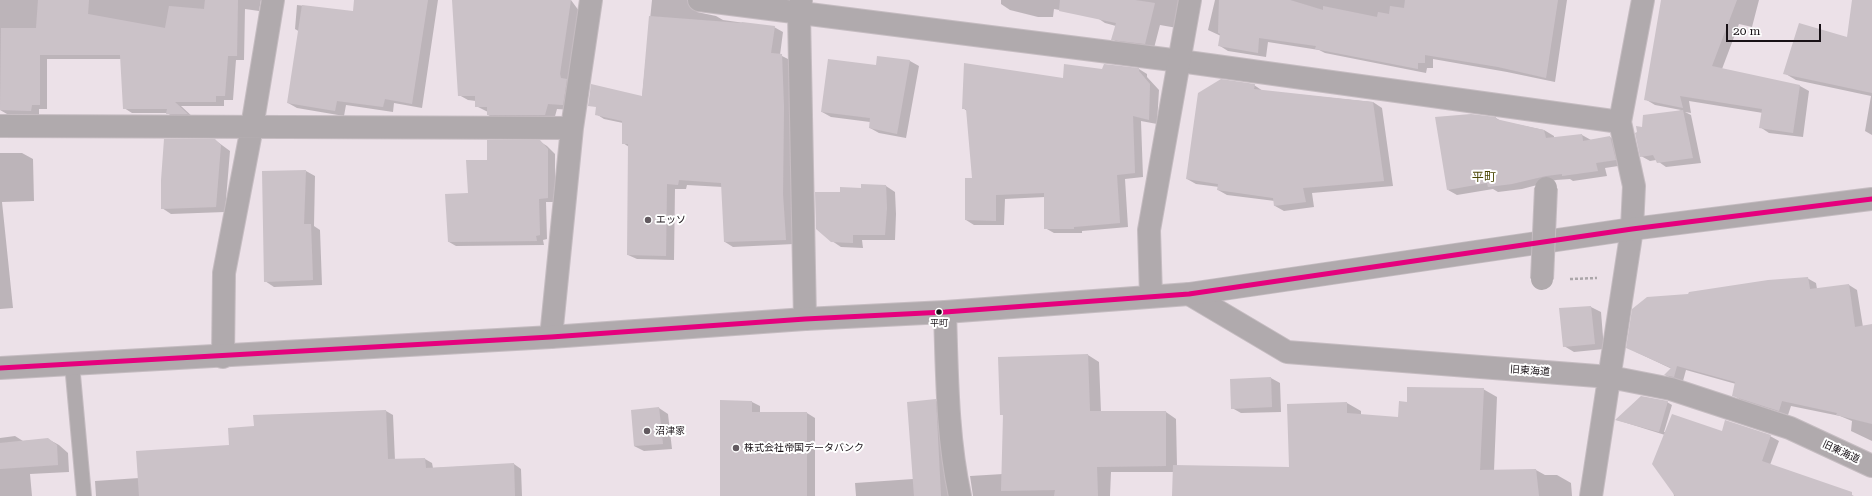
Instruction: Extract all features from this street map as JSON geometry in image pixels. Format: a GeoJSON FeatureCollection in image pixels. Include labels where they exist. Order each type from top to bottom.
{"type":"FeatureCollection","features":[{"type":"Feature","properties":{"kind":"street"},"geometry":{"type":"LineString","coordinates":[[223,357],[224,273],[252,127],[273,0]]}},
{"type":"Feature","properties":{"kind":"street"},"geometry":{"type":"LineString","coordinates":[[551,337],[572,128],[591,0]]}},
{"type":"Feature","properties":{"kind":"street"},"geometry":{"type":"LineString","coordinates":[[698,0],[800,7],[1620,122]]}},
{"type":"Feature","properties":{"kind":"street"},"geometry":{"type":"LineString","coordinates":[[1151,296],[1149,230],[1190,0]]}},
{"type":"Feature","properties":{"kind":"street"},"geometry":{"type":"LineString","coordinates":[[1591,496],[1632,229],[1634,186],[1620,122],[1643,0]]}},
{"type":"Feature","properties":{"kind":"street"},"geometry":{"type":"LineString","coordinates":[[800,7],[806,319]]}},
{"type":"Feature","properties":{"kind":"street"},"geometry":{"type":"LineString","coordinates":[[0,126],[572,128]]}},
{"type":"Feature","properties":{"kind":"street"},"geometry":{"type":"LineString","coordinates":[[1542,279],[1546,188]]}},
{"type":"Feature","properties":{"kind":"street"},"geometry":{"type":"LineString","coordinates":[[0,368],[223,357],[551,337],[806,319],[945,312],[1189,294],[1632,229],[1872,200]]}},
{"type":"Feature","properties":{"kind":"street","name":"旧東海道"},"geometry":{"type":"LineString","coordinates":[[1189,294],[1287,352],[1610,376],[1671,389],[1790,428],[1872,466]]}},
{"type":"Feature","properties":{"kind":"street"},"geometry":{"type":"LineString","coordinates":[[945,312],[947,374],[955,472],[960,496]]}},
{"type":"Feature","properties":{"kind":"lane"},"geometry":{"type":"LineString","coordinates":[[72,364],[84,496]]}},
{"type":"Feature","properties":{"kind":"building"},"geometry":{"type":"Polygon","coordinates":[[[38,0],[89,0],[88,14],[165,28],[169,6],[204,9],[205,0],[238,0],[237,56],[228,56],[225,96],[216,96],[216,102],[175,102],[188,114],[166,114],[167,109],[123,109],[120,55],[40,55],[40,105],[32,105],[31,111],[0,110],[1,28],[36,28],[38,0]]]}},
{"type":"Feature","properties":{"kind":"building"},"geometry":{"type":"Polygon","coordinates":[[[354,0],[428,0],[412,104],[385,99],[383,107],[337,101],[335,111],[287,103],[302,5],[353,11],[354,0]]]}},
{"type":"Feature","properties":{"kind":"building"},"geometry":{"type":"Polygon","coordinates":[[[452,0],[571,0],[560,74],[561,78],[567,79],[563,105],[548,104],[545,115],[487,115],[487,107],[475,107],[475,96],[458,96],[452,0]]]}},
{"type":"Feature","properties":{"kind":"building"},"geometry":{"type":"Polygon","coordinates":[[[1060,0],[1135,0],[1155,3],[1145,44],[1111,40],[1116,23],[1059,11],[1060,0]]]}},
{"type":"Feature","properties":{"kind":"building"},"geometry":{"type":"Polygon","coordinates":[[[1219,0],[1290,0],[1323,10],[1323,6],[1377,17],[1378,12],[1389,14],[1390,6],[1404,8],[1405,0],[1558,0],[1546,78],[1498,67],[1425,55],[1425,63],[1418,63],[1418,69],[1315,49],[1316,46],[1259,38],[1258,53],[1218,46],[1220,34],[1218,33],[1219,0]]]}},
{"type":"Feature","properties":{"kind":"building"},"geometry":{"type":"Polygon","coordinates":[[[1661,0],[1737,0],[1712,66],[1800,85],[1793,133],[1759,128],[1762,109],[1680,96],[1683,108],[1644,100],[1661,0]]]}},
{"type":"Feature","properties":{"kind":"building"},"geometry":{"type":"Polygon","coordinates":[[[1852,0],[1872,0],[1872,93],[1783,74],[1799,23],[1847,37],[1852,0]]]}},
{"type":"Feature","properties":{"kind":"building"},"geometry":{"type":"Polygon","coordinates":[[[649,16],[742,22],[775,26],[771,53],[782,54],[784,107],[783,194],[786,240],[724,242],[721,183],[679,180],[678,185],[667,184],[666,256],[627,255],[628,144],[622,144],[622,121],[595,115],[596,107],[588,106],[591,84],[642,96],[649,16]]]}},
{"type":"Feature","properties":{"kind":"building"},"geometry":{"type":"Polygon","coordinates":[[[877,56],[910,60],[897,134],[869,128],[870,118],[821,112],[828,59],[876,65],[877,56]]]}},
{"type":"Feature","properties":{"kind":"building"},"geometry":{"type":"Polygon","coordinates":[[[964,63],[1063,78],[1064,64],[1102,69],[1104,64],[1139,68],[1139,71],[1150,84],[1149,120],[1133,116],[1135,173],[1117,175],[1120,223],[1074,227],[1074,229],[1044,229],[1044,193],[996,195],[996,221],[965,220],[965,178],[972,178],[966,109],[962,109],[964,63]]]}},
{"type":"Feature","properties":{"kind":"building"},"geometry":{"type":"Polygon","coordinates":[[[1221,79],[1255,84],[1254,89],[1373,102],[1384,181],[1303,188],[1306,202],[1274,206],[1273,198],[1217,190],[1218,184],[1186,179],[1198,93],[1221,79]]]}},
{"type":"Feature","properties":{"kind":"building"},"geometry":{"type":"Polygon","coordinates":[[[1683,110],[1693,158],[1657,163],[1653,155],[1640,157],[1635,133],[1637,132],[1636,126],[1642,127],[1643,115],[1683,110]]]}},
{"type":"Feature","properties":{"kind":"building"},"geometry":{"type":"Polygon","coordinates":[[[1471,114],[1496,117],[1496,119],[1544,130],[1546,138],[1582,134],[1583,141],[1610,136],[1616,160],[1596,163],[1598,171],[1562,176],[1562,174],[1546,176],[1512,184],[1488,187],[1487,183],[1447,190],[1435,117],[1471,114]]]}},
{"type":"Feature","properties":{"kind":"building"},"geometry":{"type":"Polygon","coordinates":[[[164,139],[215,139],[221,145],[216,207],[161,209],[161,180],[164,139]]]}},
{"type":"Feature","properties":{"kind":"building"},"geometry":{"type":"Polygon","coordinates":[[[487,140],[540,140],[548,149],[548,198],[539,199],[540,235],[536,236],[537,241],[448,242],[445,194],[468,193],[466,160],[487,160],[487,140]]]}},
{"type":"Feature","properties":{"kind":"building"},"geometry":{"type":"Polygon","coordinates":[[[306,170],[304,224],[311,224],[313,280],[264,282],[262,171],[306,170]]]}},
{"type":"Feature","properties":{"kind":"building"},"geometry":{"type":"Polygon","coordinates":[[[861,184],[886,185],[887,208],[885,235],[853,235],[853,243],[831,242],[816,229],[815,192],[840,192],[840,187],[861,188],[861,184]]]}},
{"type":"Feature","properties":{"kind":"building"},"geometry":{"type":"Polygon","coordinates":[[[1808,277],[1810,289],[1849,284],[1855,327],[1872,324],[1872,424],[1836,415],[1837,413],[1782,401],[1779,411],[1732,396],[1735,382],[1677,366],[1674,377],[1664,375],[1671,368],[1626,348],[1632,309],[1647,297],[1688,294],[1689,292],[1768,280],[1808,277]]]}},
{"type":"Feature","properties":{"kind":"building"},"geometry":{"type":"Polygon","coordinates":[[[1591,306],[1595,344],[1563,347],[1559,308],[1591,306]]]}},
{"type":"Feature","properties":{"kind":"building"},"geometry":{"type":"Polygon","coordinates":[[[1088,354],[1090,411],[1166,411],[1166,466],[1097,467],[1098,496],[1054,496],[1055,490],[1001,491],[1003,415],[1000,415],[998,357],[1088,354]]]}},
{"type":"Feature","properties":{"kind":"building"},"geometry":{"type":"Polygon","coordinates":[[[1271,377],[1272,407],[1231,409],[1230,379],[1271,377]]]}},
{"type":"Feature","properties":{"kind":"building"},"geometry":{"type":"Polygon","coordinates":[[[1407,387],[1484,388],[1480,470],[1536,469],[1539,496],[1172,496],[1173,465],[1289,467],[1287,404],[1347,402],[1347,413],[1398,417],[1399,401],[1407,402],[1407,387]]]}},
{"type":"Feature","properties":{"kind":"building"},"geometry":{"type":"Polygon","coordinates":[[[1641,396],[1668,401],[1659,432],[1615,420],[1641,396]]]}},
{"type":"Feature","properties":{"kind":"building"},"geometry":{"type":"Polygon","coordinates":[[[936,399],[941,496],[914,496],[907,402],[936,399]]]}},
{"type":"Feature","properties":{"kind":"building"},"geometry":{"type":"Polygon","coordinates":[[[720,400],[752,401],[752,412],[807,412],[807,496],[720,496],[720,400]]]}},
{"type":"Feature","properties":{"kind":"building"},"geometry":{"type":"Polygon","coordinates":[[[659,407],[663,444],[634,446],[631,410],[659,407]]]}},
{"type":"Feature","properties":{"kind":"building"},"geometry":{"type":"Polygon","coordinates":[[[386,410],[388,459],[425,458],[426,468],[514,463],[515,496],[139,496],[136,451],[229,445],[228,428],[254,426],[253,415],[386,410]]]}},
{"type":"Feature","properties":{"kind":"building"},"geometry":{"type":"Polygon","coordinates":[[[1672,414],[1722,431],[1725,420],[1771,435],[1762,461],[1852,492],[1852,496],[1675,496],[1652,464],[1672,414]]]}},
{"type":"Feature","properties":{"kind":"building"},"geometry":{"type":"Polygon","coordinates":[[[48,438],[57,445],[58,465],[0,469],[0,443],[48,438]]]}},
{"type":"Feature","properties":{"kind":"transit line"},"geometry":{"type":"LineString","coordinates":[[0,368],[551,337],[805,319],[945,312],[1189,294],[1632,229],[1872,199]]}},
{"type":"Feature","properties":{"kind":"place","name":"エッソ"},"geometry":{"type":"Point","coordinates":[648,220]}},
{"type":"Feature","properties":{"kind":"place","name":"平町"},"geometry":{"type":"Point","coordinates":[939,312]}},
{"type":"Feature","properties":{"kind":"place","name":"沼津家"},"geometry":{"type":"Point","coordinates":[647,431]}},
{"type":"Feature","properties":{"kind":"place","name":"株式会社帝国データバンク"},"geometry":{"type":"Point","coordinates":[736,448]}},
{"type":"Feature","properties":{"kind":"district","name":"平町"},"geometry":{"type":"Point","coordinates":[1484,177]}}]}
